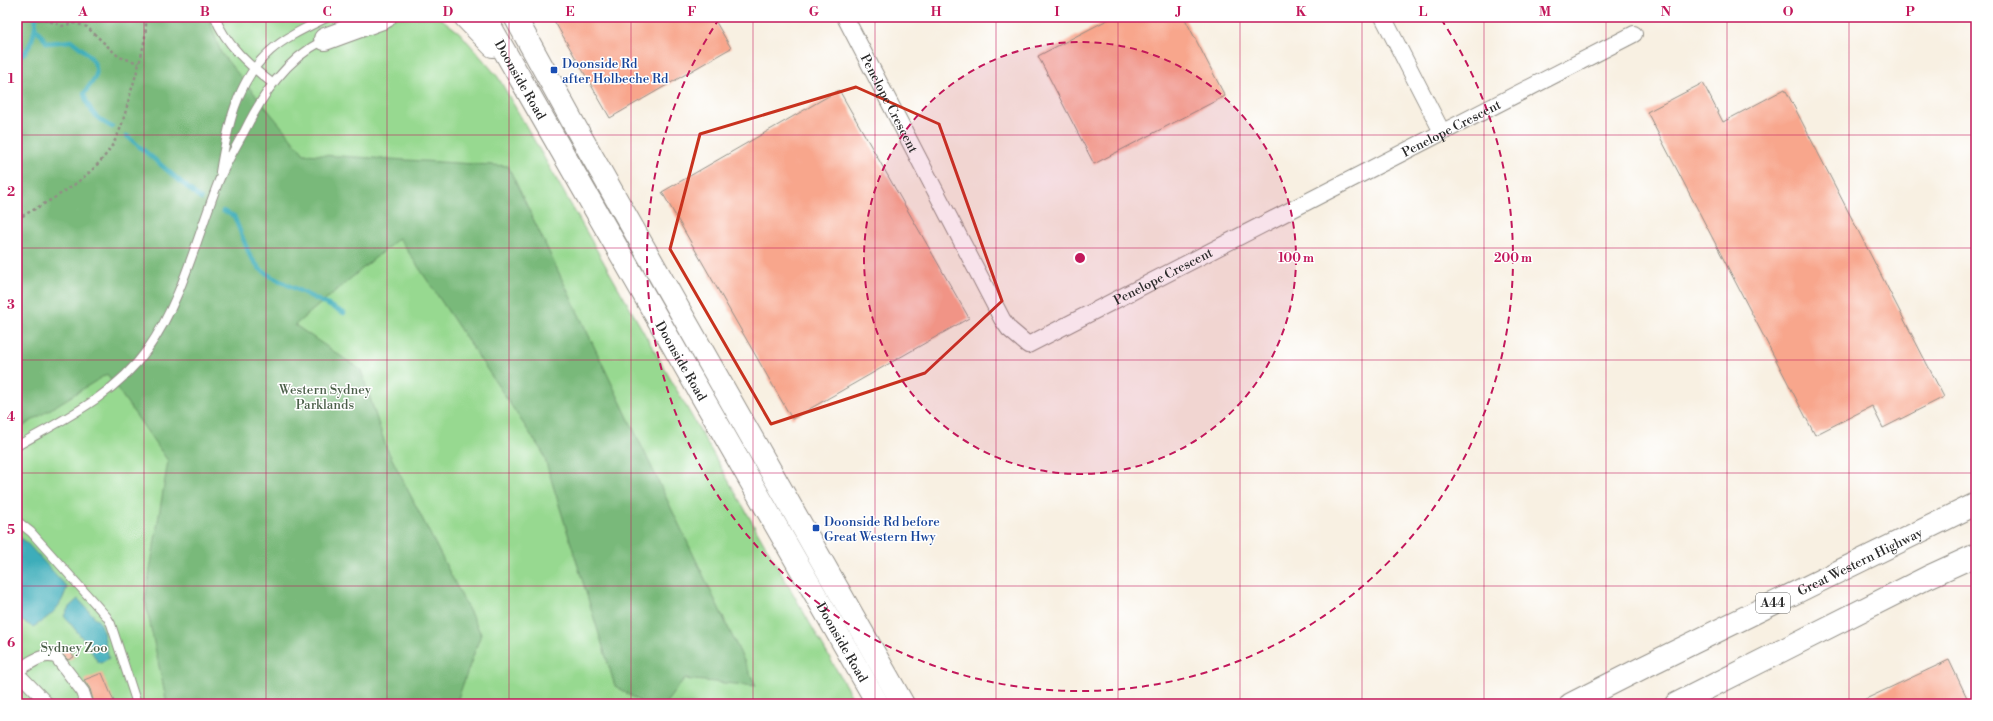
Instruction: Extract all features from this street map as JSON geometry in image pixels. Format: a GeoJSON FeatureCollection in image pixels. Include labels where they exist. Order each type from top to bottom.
{"type":"FeatureCollection","features":[{"type":"Feature","properties":{"kind":"main road"},"geometry":{"type":"LineString","coordinates":[[325,39],[385,17]]}},
{"type":"Feature","properties":{"kind":"main road"},"geometry":{"type":"LineString","coordinates":[[465,17],[511,64]]}},
{"type":"Feature","properties":{"kind":"main road","name":"Doonside Road"},"geometry":{"type":"LineString","coordinates":[[485,17],[878,704]]}},
{"type":"Feature","properties":{"kind":"main road","name":"Doonside Road"},"geometry":{"type":"LineString","coordinates":[[515,17],[576,128],[903,704]]}},
{"type":"Feature","properties":{"kind":"main road","name":"Great Western Highway"},"geometry":{"type":"LineString","coordinates":[[1571,704],[1677,650],[1976,504]]}},
{"type":"Feature","properties":{"kind":"main road"},"geometry":{"type":"LineString","coordinates":[[1676,704],[1928,577],[1976,555]]}},
{"type":"Feature","properties":{"kind":"street","name":"Penelope Crescent"},"geometry":{"type":"LineString","coordinates":[[845,17],[1002,319],[1009,329],[1028,345],[1634,34]]}},
{"type":"Feature","properties":{"kind":"street"},"geometry":{"type":"LineString","coordinates":[[1383,17],[1442,132]]}},
{"type":"Feature","properties":{"kind":"street"},"geometry":{"type":"LineString","coordinates":[[48,704],[17,672],[39,658],[47,655],[57,658],[83,692],[87,704]]}},
{"type":"Feature","properties":{"kind":"lane"},"geometry":{"type":"LineString","coordinates":[[215,17],[234,48],[255,70],[272,83]]}},
{"type":"Feature","properties":{"kind":"lane"},"geometry":{"type":"LineString","coordinates":[[218,181],[226,136],[234,110],[246,82],[270,51],[294,34],[328,17]]}},
{"type":"Feature","properties":{"kind":"lane"},"geometry":{"type":"LineString","coordinates":[[17,446],[90,404],[120,380],[146,351],[159,332],[176,297],[218,181],[255,110],[272,83],[297,58],[312,46],[365,17]]}},
{"type":"Feature","properties":{"kind":"lane"},"geometry":{"type":"LineString","coordinates":[[17,521],[31,532],[111,624],[137,704]]}},
{"type":"Feature","properties":{"kind":"path"},"geometry":{"type":"LineString","coordinates":[[17,219],[74,186],[91,171],[107,151],[119,132],[140,63],[146,29],[146,17]]}},
{"type":"Feature","properties":{"kind":"path"},"geometry":{"type":"LineString","coordinates":[[41,18],[62,26],[75,23],[87,27],[118,57],[140,63]]}},
{"type":"Feature","properties":{"kind":"highlighted area"},"geometry":{"type":"Polygon","coordinates":[[[856,87],[939,124],[1002,301],[925,373],[771,424],[670,249],[700,134],[856,87]]]}},
{"type":"Feature","properties":{"kind":"green space","name":"Western Sydney Parklands"},"geometry":{"type":"Polygon","coordinates":[[[17,17],[439,17],[460,33],[498,77],[856,704],[17,704],[17,17]]]}},
{"type":"Feature","properties":{"kind":"green space","name":"Western Sydney Parklands"},"geometry":{"type":"Polygon","coordinates":[[[17,17],[208,17],[221,53],[304,154],[508,166],[756,686],[684,679],[665,704],[644,704],[615,686],[543,453],[399,238],[295,325],[361,370],[386,447],[481,634],[456,704],[167,704],[145,600],[168,461],[107,374],[17,430],[17,17]]]}},
{"type":"Feature","properties":{"kind":"water"},"geometry":{"type":"Polygon","coordinates":[[[17,536],[25,541],[67,587],[62,601],[54,611],[33,627],[17,618],[17,536]]]}},
{"type":"Feature","properties":{"kind":"water"},"geometry":{"type":"Polygon","coordinates":[[[78,599],[101,624],[109,658],[101,663],[98,662],[84,640],[64,616],[69,607],[78,599]]]}},
{"type":"Feature","properties":{"kind":"building"},"geometry":{"type":"Polygon","coordinates":[[[552,17],[713,17],[731,48],[610,118],[552,17]]]}},
{"type":"Feature","properties":{"kind":"building"},"geometry":{"type":"Polygon","coordinates":[[[1113,17],[1184,17],[1225,96],[1094,164],[1038,56],[1113,17]]]}},
{"type":"Feature","properties":{"kind":"building"},"geometry":{"type":"Polygon","coordinates":[[[1703,83],[1723,122],[1785,89],[1944,397],[1883,428],[1872,406],[1815,435],[1647,112],[1703,83]]]}},
{"type":"Feature","properties":{"kind":"building"},"geometry":{"type":"Polygon","coordinates":[[[839,90],[969,318],[792,419],[662,192],[839,90]]]}},
{"type":"Feature","properties":{"kind":"building"},"geometry":{"type":"Polygon","coordinates":[[[67,646],[74,657],[68,660],[59,651],[67,646]]]}},
{"type":"Feature","properties":{"kind":"building"},"geometry":{"type":"Polygon","coordinates":[[[1949,660],[1970,704],[1855,704],[1949,660]]]}},
{"type":"Feature","properties":{"kind":"building"},"geometry":{"type":"Polygon","coordinates":[[[102,673],[115,704],[94,704],[90,689],[84,680],[102,673]]]}},
{"type":"Feature","properties":{"kind":"waterway"},"geometry":{"type":"LineString","coordinates":[[17,58],[26,51],[32,40],[36,17]]}},
{"type":"Feature","properties":{"kind":"waterway"},"geometry":{"type":"LineString","coordinates":[[36,28],[47,43],[72,41],[93,60],[96,75],[84,94],[88,105],[97,118],[112,127]]}},
{"type":"Feature","properties":{"kind":"waterway"},"geometry":{"type":"LineString","coordinates":[[127,136],[201,199]]}},
{"type":"Feature","properties":{"kind":"waterway"},"geometry":{"type":"LineString","coordinates":[[223,211],[234,216],[250,256],[260,269],[272,277],[344,313]]}},
{"type":"Feature","properties":{"kind":"place","name":"Doonside Rd after Holbeche Rd"},"geometry":{"type":"Point","coordinates":[554,70]}},
{"type":"Feature","properties":{"kind":"place","name":"Doonside Rd before Great Western Hwy"},"geometry":{"type":"Point","coordinates":[816,528]}},
{"type":"Feature","properties":{"kind":"park label","name":"Sydney Zoo"},"geometry":{"type":"Point","coordinates":[74,647]}}]}
